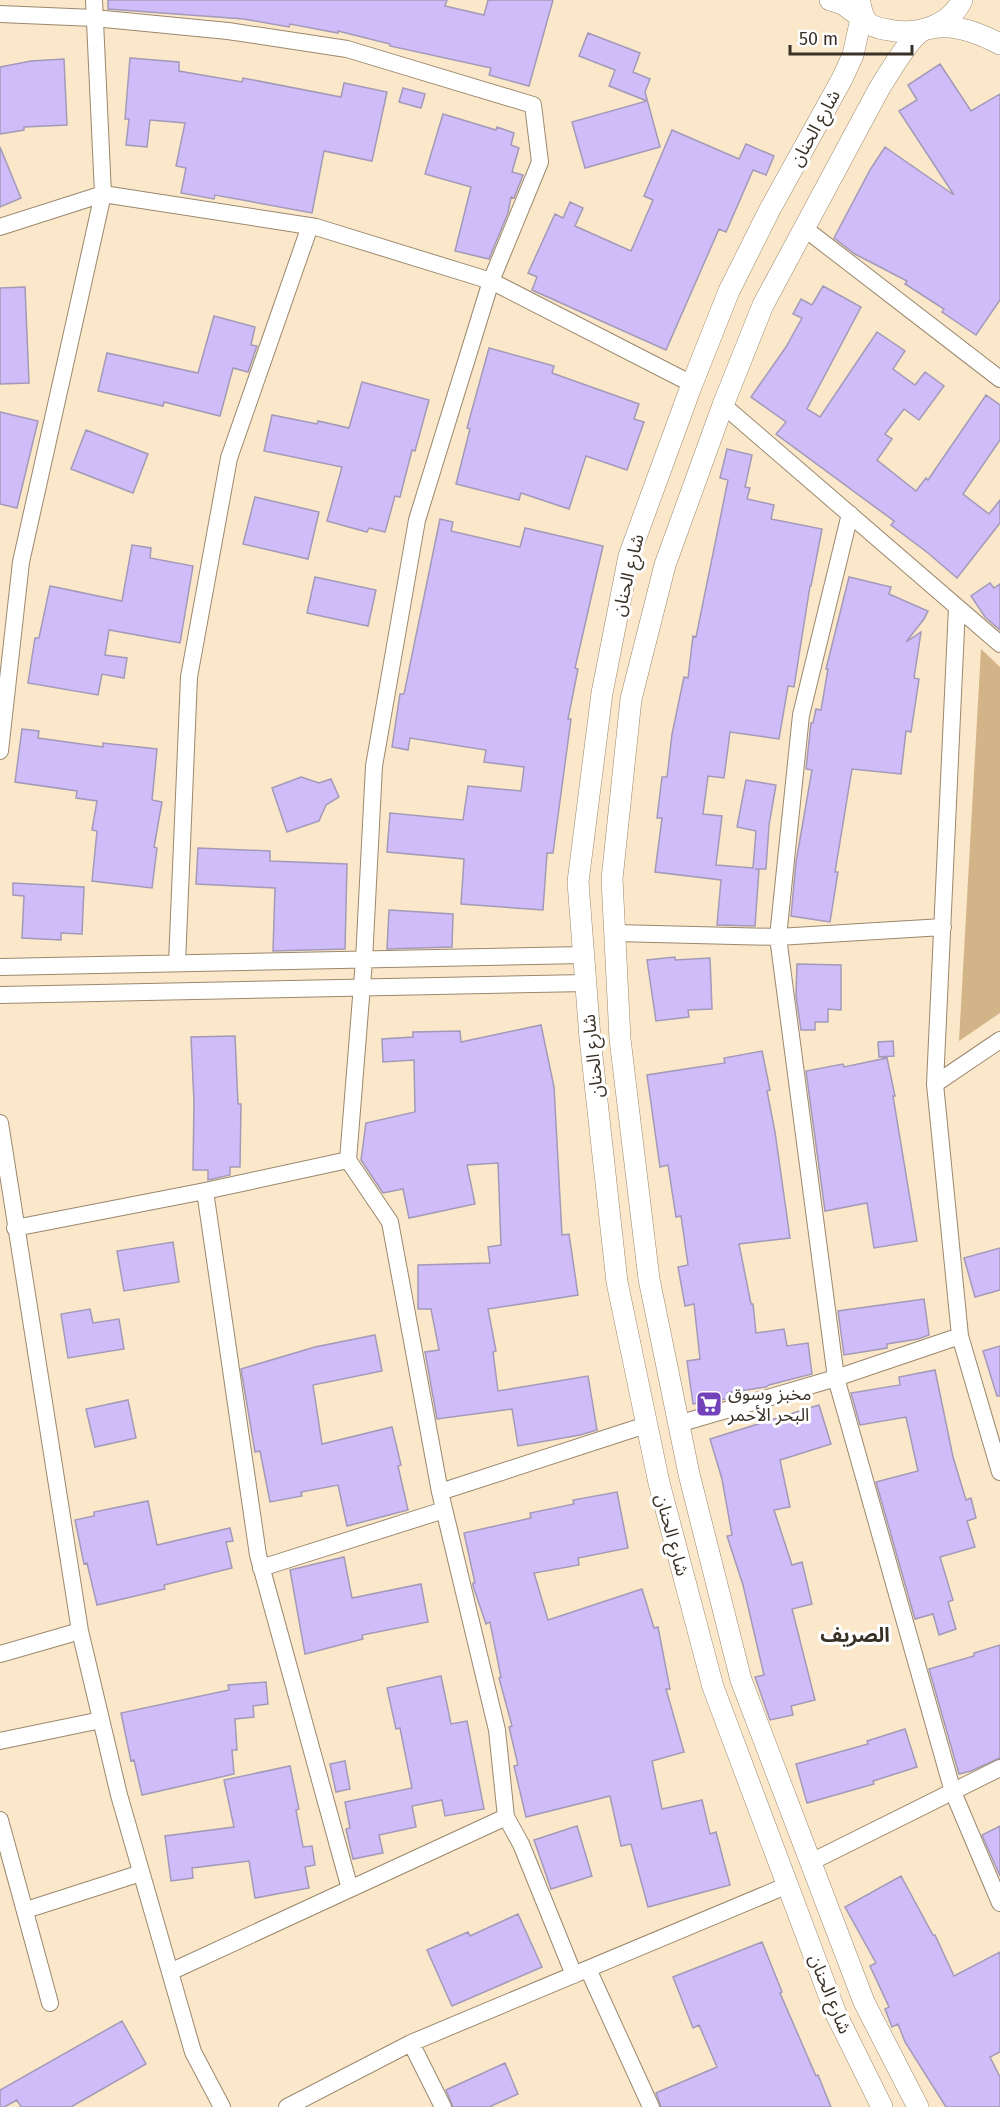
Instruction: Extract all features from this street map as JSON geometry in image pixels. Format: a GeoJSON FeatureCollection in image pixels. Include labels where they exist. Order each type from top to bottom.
{"type":"FeatureCollection","features":[{"type":"Feature","properties":{"kind":"main road"},"geometry":{"type":"LineString","coordinates":[[830,0],[863,14],[881,29],[900,33],[944,27],[970,32],[1000,44]]}},
{"type":"Feature","properties":{"kind":"main road"},"geometry":{"type":"LineString","coordinates":[[922,30],[942,22],[957,10],[962,0]]}},
{"type":"Feature","properties":{"kind":"main road","name":"شارع الحنان"},"geometry":{"type":"LineString","coordinates":[[863,14],[853,55],[842,79],[769,211],[729,291],[629,556],[602,693],[578,882],[616,1282],[659,1483],[713,1687],[836,2014],[882,2107]]}},
{"type":"Feature","properties":{"kind":"main road","name":"شارع الحنان"},"geometry":{"type":"LineString","coordinates":[[918,2107],[864,2002],[741,1680],[689,1474],[649,1279],[620,1039],[612,879],[631,699],[665,565],[723,405],[763,306],[804,228],[879,88],[898,58],[922,30]]}},
{"type":"Feature","properties":{"kind":"street"},"geometry":{"type":"LineString","coordinates":[[0,751],[21,562],[103,194],[94,0]]}},
{"type":"Feature","properties":{"kind":"street"},"geometry":{"type":"LineString","coordinates":[[0,14],[94,18],[228,31],[347,49],[533,105],[540,162],[491,281],[417,520],[374,766],[364,960],[348,1160],[390,1222],[440,1492],[497,1730],[506,1817],[581,1972],[651,2107]]}},
{"type":"Feature","properties":{"kind":"street"},"geometry":{"type":"LineString","coordinates":[[0,227],[103,194],[310,226],[491,281],[692,384]]}},
{"type":"Feature","properties":{"kind":"street"},"geometry":{"type":"LineString","coordinates":[[177,963],[189,677],[229,458],[310,226]]}},
{"type":"Feature","properties":{"kind":"street"},"geometry":{"type":"LineString","coordinates":[[804,228],[1000,379]]}},
{"type":"Feature","properties":{"kind":"street"},"geometry":{"type":"LineString","coordinates":[[723,405],[1000,644]]}},
{"type":"Feature","properties":{"kind":"street"},"geometry":{"type":"LineString","coordinates":[[850,514],[801,715],[778,937],[836,1378],[953,1792],[1000,1903]]}},
{"type":"Feature","properties":{"kind":"street"},"geometry":{"type":"LineString","coordinates":[[957,607],[935,1084],[960,1336],[1000,1473]]}},
{"type":"Feature","properties":{"kind":"street"},"geometry":{"type":"LineString","coordinates":[[615,933],[778,937],[943,927]]}},
{"type":"Feature","properties":{"kind":"street"},"geometry":{"type":"LineString","coordinates":[[0,967],[584,955]]}},
{"type":"Feature","properties":{"kind":"street"},"geometry":{"type":"LineString","coordinates":[[0,995],[586,983]]}},
{"type":"Feature","properties":{"kind":"street"},"geometry":{"type":"LineString","coordinates":[[935,1084],[1000,1040]]}},
{"type":"Feature","properties":{"kind":"street"},"geometry":{"type":"LineString","coordinates":[[0,1123],[80,1631],[119,1795],[193,2052],[222,2107]]}},
{"type":"Feature","properties":{"kind":"street"},"geometry":{"type":"LineString","coordinates":[[15,1228],[348,1160]]}},
{"type":"Feature","properties":{"kind":"street"},"geometry":{"type":"LineString","coordinates":[[205,1191],[261,1568],[351,1888]]}},
{"type":"Feature","properties":{"kind":"street"},"geometry":{"type":"LineString","coordinates":[[678,1424],[836,1378],[960,1336]]}},
{"type":"Feature","properties":{"kind":"street"},"geometry":{"type":"LineString","coordinates":[[440,1492],[646,1425]]}},
{"type":"Feature","properties":{"kind":"street"},"geometry":{"type":"LineString","coordinates":[[261,1568],[444,1510]]}},
{"type":"Feature","properties":{"kind":"street"},"geometry":{"type":"LineString","coordinates":[[0,1654],[80,1631]]}},
{"type":"Feature","properties":{"kind":"street"},"geometry":{"type":"LineString","coordinates":[[0,1742],[101,1720]]}},
{"type":"Feature","properties":{"kind":"street"},"geometry":{"type":"LineString","coordinates":[[811,1862],[1000,1768]]}},
{"type":"Feature","properties":{"kind":"street"},"geometry":{"type":"LineString","coordinates":[[170,1972],[506,1817]]}},
{"type":"Feature","properties":{"kind":"street"},"geometry":{"type":"LineString","coordinates":[[0,1820],[50,2003]]}},
{"type":"Feature","properties":{"kind":"street"},"geometry":{"type":"LineString","coordinates":[[26,1910],[141,1873]]}},
{"type":"Feature","properties":{"kind":"street"},"geometry":{"type":"LineString","coordinates":[[287,2107],[411,2043],[788,1886]]}},
{"type":"Feature","properties":{"kind":"street"},"geometry":{"type":"LineString","coordinates":[[411,2043],[443,2107]]}},
{"type":"Feature","properties":{"kind":"shaded area"},"geometry":{"type":"Polygon","coordinates":[[[981,649],[1000,667],[1000,1013],[959,1041],[981,649]]]}},
{"type":"Feature","properties":{"kind":"building"},"geometry":{"type":"Polygon","coordinates":[[[108,0],[447,0],[445,6],[484,15],[488,0],[553,0],[529,86],[489,75],[491,68],[390,46],[390,44],[338,31],[338,33],[290,24],[289,27],[244,19],[108,9],[108,0]]]}},
{"type":"Feature","properties":{"kind":"building"},"geometry":{"type":"Polygon","coordinates":[[[588,33],[640,53],[633,72],[650,79],[645,92],[660,147],[585,168],[572,122],[647,101],[609,86],[615,70],[579,56],[588,33]]]}},
{"type":"Feature","properties":{"kind":"building"},"geometry":{"type":"Polygon","coordinates":[[[130,58],[179,62],[179,71],[242,82],[243,78],[341,97],[344,83],[387,92],[372,161],[324,151],[312,213],[215,195],[214,199],[181,193],[186,168],[176,166],[185,123],[150,120],[147,147],[126,145],[129,119],[125,119],[130,58]]]}},
{"type":"Feature","properties":{"kind":"building"},"geometry":{"type":"Polygon","coordinates":[[[64,59],[67,125],[24,127],[24,130],[0,134],[0,67],[31,61],[64,59]]]}},
{"type":"Feature","properties":{"kind":"building"},"geometry":{"type":"Polygon","coordinates":[[[940,64],[971,111],[1000,94],[1000,300],[976,335],[942,312],[944,309],[905,284],[907,281],[855,254],[834,238],[870,170],[885,147],[954,195],[899,111],[917,100],[908,85],[940,64]]]}},
{"type":"Feature","properties":{"kind":"building"},"geometry":{"type":"Polygon","coordinates":[[[403,88],[425,94],[421,108],[399,102],[403,88]]]}},
{"type":"Feature","properties":{"kind":"building"},"geometry":{"type":"Polygon","coordinates":[[[443,114],[514,133],[511,145],[519,148],[512,172],[523,175],[514,198],[511,197],[508,213],[489,259],[455,251],[471,187],[425,174],[443,114]]]}},
{"type":"Feature","properties":{"kind":"building"},"geometry":{"type":"Polygon","coordinates":[[[672,130],[739,159],[746,144],[774,156],[766,175],[753,170],[726,232],[719,229],[666,350],[532,290],[537,277],[528,273],[555,214],[563,218],[570,202],[583,208],[575,226],[631,251],[653,200],[644,196],[672,130]]]}},
{"type":"Feature","properties":{"kind":"building"},"geometry":{"type":"Polygon","coordinates":[[[0,147],[21,198],[0,207],[0,147]]]}},
{"type":"Feature","properties":{"kind":"building"},"geometry":{"type":"Polygon","coordinates":[[[823,286],[861,307],[807,409],[820,417],[877,332],[905,351],[893,369],[915,385],[925,372],[944,386],[919,420],[904,409],[885,434],[892,439],[877,460],[916,491],[926,478],[928,480],[986,395],[1000,405],[1000,440],[963,494],[989,514],[1000,500],[1000,523],[957,578],[891,525],[894,521],[776,434],[786,422],[751,397],[786,347],[802,318],[793,314],[801,299],[812,305],[823,286]]]}},
{"type":"Feature","properties":{"kind":"building"},"geometry":{"type":"Polygon","coordinates":[[[25,287],[29,383],[0,384],[0,288],[25,287]]]}},
{"type":"Feature","properties":{"kind":"building"},"geometry":{"type":"Polygon","coordinates":[[[214,316],[255,327],[251,345],[257,346],[248,372],[233,368],[220,416],[164,402],[163,406],[98,391],[107,353],[198,373],[214,316]]]}},
{"type":"Feature","properties":{"kind":"building"},"geometry":{"type":"Polygon","coordinates":[[[489,348],[554,366],[552,373],[639,404],[634,419],[644,422],[627,470],[586,456],[569,509],[521,493],[519,500],[456,484],[470,429],[467,428],[489,348]]]}},
{"type":"Feature","properties":{"kind":"building"},"geometry":{"type":"Polygon","coordinates":[[[362,382],[429,400],[415,451],[412,450],[400,497],[395,496],[385,532],[369,528],[367,532],[327,521],[342,467],[264,451],[272,415],[349,428],[362,382]]]}},
{"type":"Feature","properties":{"kind":"building"},"geometry":{"type":"Polygon","coordinates":[[[0,412],[38,421],[17,508],[0,504],[0,412]]]}},
{"type":"Feature","properties":{"kind":"building"},"geometry":{"type":"Polygon","coordinates":[[[86,430],[148,454],[133,493],[71,469],[86,430]]]}},
{"type":"Feature","properties":{"kind":"building"},"geometry":{"type":"Polygon","coordinates":[[[727,449],[752,455],[745,487],[750,488],[747,499],[774,505],[771,519],[822,529],[810,586],[794,687],[788,686],[779,739],[730,732],[724,778],[708,776],[703,814],[722,816],[716,865],[753,868],[756,831],[737,827],[746,780],[776,785],[769,825],[766,869],[759,869],[755,926],[717,925],[721,880],[655,872],[662,818],[657,818],[662,777],[667,777],[672,734],[684,677],[688,678],[693,636],[696,637],[728,480],[720,478],[727,449]]]}},
{"type":"Feature","properties":{"kind":"building"},"geometry":{"type":"Polygon","coordinates":[[[255,497],[319,512],[308,559],[243,544],[255,497]]]}},
{"type":"Feature","properties":{"kind":"building"},"geometry":{"type":"Polygon","coordinates":[[[440,519],[453,522],[451,531],[520,547],[525,528],[603,546],[575,668],[578,669],[568,719],[571,719],[553,853],[547,853],[543,910],[461,904],[464,859],[387,852],[390,813],[463,820],[468,786],[521,791],[524,767],[484,762],[486,750],[410,738],[408,750],[392,747],[400,694],[404,694],[440,519]]]}},
{"type":"Feature","properties":{"kind":"building"},"geometry":{"type":"Polygon","coordinates":[[[132,545],[151,548],[150,558],[193,566],[180,643],[109,630],[105,655],[127,658],[124,678],[102,674],[98,695],[28,683],[35,638],[39,638],[50,586],[122,601],[132,545]]]}},
{"type":"Feature","properties":{"kind":"building"},"geometry":{"type":"Polygon","coordinates":[[[315,577],[376,590],[368,626],[307,613],[315,577]]]}},
{"type":"Feature","properties":{"kind":"building"},"geometry":{"type":"Polygon","coordinates":[[[849,577],[891,587],[889,594],[928,611],[906,642],[921,632],[914,678],[919,679],[911,732],[906,731],[901,774],[852,769],[835,872],[838,872],[830,922],[791,916],[796,862],[812,770],[806,769],[811,723],[813,723],[816,709],[821,710],[828,669],[826,669],[849,577]]]}},
{"type":"Feature","properties":{"kind":"building"},"geometry":{"type":"Polygon","coordinates":[[[990,583],[994,588],[1000,584],[1000,630],[985,617],[971,596],[990,583]]]}},
{"type":"Feature","properties":{"kind":"building"},"geometry":{"type":"Polygon","coordinates":[[[22,729],[39,731],[38,738],[103,747],[103,743],[157,749],[152,800],[162,802],[154,847],[157,848],[152,888],[92,881],[97,831],[92,830],[97,801],[76,798],[77,791],[15,782],[22,729]]]}},
{"type":"Feature","properties":{"kind":"building"},"geometry":{"type":"Polygon","coordinates":[[[301,777],[319,783],[331,779],[339,797],[326,805],[319,821],[287,832],[272,788],[301,777]]]}},
{"type":"Feature","properties":{"kind":"building"},"geometry":{"type":"Polygon","coordinates":[[[198,848],[270,851],[270,861],[347,864],[345,949],[273,951],[275,888],[196,884],[198,848]]]}},
{"type":"Feature","properties":{"kind":"building"},"geometry":{"type":"Polygon","coordinates":[[[13,883],[84,887],[82,934],[61,933],[61,940],[22,938],[24,896],[13,895],[13,883]]]}},
{"type":"Feature","properties":{"kind":"building"},"geometry":{"type":"Polygon","coordinates":[[[389,910],[453,914],[452,947],[387,949],[389,910]]]}},
{"type":"Feature","properties":{"kind":"building"},"geometry":{"type":"Polygon","coordinates":[[[675,957],[675,960],[710,958],[712,1009],[688,1010],[689,1017],[656,1021],[647,960],[675,957]]]}},
{"type":"Feature","properties":{"kind":"building"},"geometry":{"type":"Polygon","coordinates":[[[797,964],[841,965],[841,1010],[828,1009],[828,1022],[815,1022],[815,1030],[801,1030],[796,996],[797,964]]]}},
{"type":"Feature","properties":{"kind":"building"},"geometry":{"type":"Polygon","coordinates":[[[541,1025],[554,1087],[562,1235],[569,1234],[578,1295],[488,1309],[496,1351],[493,1352],[498,1391],[588,1376],[597,1430],[518,1446],[512,1409],[437,1419],[425,1352],[439,1350],[431,1309],[418,1309],[418,1265],[490,1263],[488,1247],[501,1245],[498,1163],[467,1165],[475,1204],[409,1218],[403,1189],[383,1193],[361,1160],[366,1123],[415,1112],[414,1060],[383,1062],[382,1039],[413,1037],[413,1032],[460,1031],[461,1042],[541,1025]]]}},
{"type":"Feature","properties":{"kind":"building"},"geometry":{"type":"Polygon","coordinates":[[[235,1036],[238,1104],[241,1104],[240,1167],[230,1167],[230,1175],[208,1180],[208,1170],[193,1170],[194,1102],[191,1037],[235,1036]]]}},
{"type":"Feature","properties":{"kind":"building"},"geometry":{"type":"Polygon","coordinates":[[[893,1041],[894,1056],[879,1057],[878,1042],[893,1041]]]}},
{"type":"Feature","properties":{"kind":"building"},"geometry":{"type":"Polygon","coordinates":[[[762,1051],[770,1090],[767,1091],[790,1238],[739,1244],[751,1304],[753,1304],[756,1333],[784,1329],[787,1346],[808,1343],[812,1374],[766,1387],[727,1393],[728,1399],[693,1404],[687,1361],[700,1359],[694,1304],[685,1306],[678,1267],[688,1265],[681,1216],[676,1217],[668,1165],[660,1167],[647,1075],[725,1063],[724,1058],[762,1051]]]}},
{"type":"Feature","properties":{"kind":"building"},"geometry":{"type":"Polygon","coordinates":[[[887,1058],[917,1241],[874,1248],[867,1203],[825,1211],[806,1071],[843,1064],[844,1067],[887,1058]]]}},
{"type":"Feature","properties":{"kind":"building"},"geometry":{"type":"Polygon","coordinates":[[[173,1242],[179,1282],[124,1291],[117,1251],[173,1242]]]}},
{"type":"Feature","properties":{"kind":"building"},"geometry":{"type":"Polygon","coordinates":[[[1000,1248],[1000,1290],[975,1297],[964,1258],[1000,1248]]]}},
{"type":"Feature","properties":{"kind":"building"},"geometry":{"type":"Polygon","coordinates":[[[924,1299],[929,1335],[887,1344],[887,1348],[844,1355],[838,1311],[924,1299]]]}},
{"type":"Feature","properties":{"kind":"building"},"geometry":{"type":"Polygon","coordinates":[[[90,1309],[93,1323],[119,1319],[124,1349],[68,1358],[61,1314],[90,1309]]]}},
{"type":"Feature","properties":{"kind":"building"},"geometry":{"type":"Polygon","coordinates":[[[375,1335],[382,1371],[313,1385],[322,1444],[392,1427],[408,1510],[347,1526],[338,1485],[301,1492],[302,1496],[270,1502],[260,1451],[255,1452],[241,1369],[315,1347],[375,1335]]]}},
{"type":"Feature","properties":{"kind":"building"},"geometry":{"type":"Polygon","coordinates":[[[1000,1346],[1000,1396],[997,1396],[983,1351],[1000,1346]]]}},
{"type":"Feature","properties":{"kind":"building"},"geometry":{"type":"Polygon","coordinates":[[[935,1370],[953,1457],[966,1500],[971,1498],[976,1518],[967,1521],[975,1547],[940,1557],[953,1600],[948,1602],[956,1629],[939,1635],[933,1614],[915,1619],[876,1482],[918,1471],[906,1417],[860,1425],[851,1393],[900,1385],[899,1377],[935,1370]]]}},
{"type":"Feature","properties":{"kind":"building"},"geometry":{"type":"Polygon","coordinates":[[[128,1400],[136,1438],[95,1447],[86,1409],[128,1400]]]}},
{"type":"Feature","properties":{"kind":"building"},"geometry":{"type":"Polygon","coordinates":[[[819,1405],[831,1444],[780,1460],[790,1507],[774,1510],[792,1565],[802,1562],[812,1604],[792,1609],[815,1700],[791,1706],[793,1715],[770,1720],[755,1677],[764,1675],[743,1585],[727,1536],[732,1535],[722,1479],[710,1439],[819,1405]]]}},
{"type":"Feature","properties":{"kind":"building"},"geometry":{"type":"Polygon","coordinates":[[[617,1492],[628,1548],[578,1558],[579,1565],[534,1573],[548,1620],[642,1589],[654,1628],[658,1627],[670,1689],[666,1689],[684,1752],[652,1761],[662,1809],[702,1800],[710,1834],[716,1832],[730,1885],[648,1907],[631,1844],[621,1846],[610,1796],[526,1817],[514,1766],[518,1765],[509,1727],[512,1726],[499,1678],[501,1677],[490,1622],[486,1624],[473,1586],[475,1583],[464,1533],[531,1518],[530,1513],[574,1504],[573,1500],[617,1492]]]}},
{"type":"Feature","properties":{"kind":"building"},"geometry":{"type":"Polygon","coordinates":[[[148,1501],[157,1545],[230,1528],[233,1541],[226,1542],[232,1568],[164,1585],[165,1589],[97,1605],[87,1563],[84,1564],[75,1520],[94,1516],[94,1512],[148,1501]]]}},
{"type":"Feature","properties":{"kind":"building"},"geometry":{"type":"Polygon","coordinates":[[[344,1557],[352,1598],[421,1584],[428,1622],[362,1635],[363,1639],[305,1654],[290,1570],[344,1557]]]}},
{"type":"Feature","properties":{"kind":"building"},"geometry":{"type":"Polygon","coordinates":[[[1000,1645],[1000,1758],[959,1774],[929,1669],[974,1656],[974,1653],[1000,1645]]]}},
{"type":"Feature","properties":{"kind":"building"},"geometry":{"type":"Polygon","coordinates":[[[441,1676],[451,1724],[467,1721],[484,1809],[445,1816],[442,1800],[412,1806],[416,1827],[379,1835],[383,1853],[353,1859],[346,1829],[350,1828],[345,1802],[412,1788],[400,1728],[396,1729],[387,1688],[441,1676]]]}},
{"type":"Feature","properties":{"kind":"building"},"geometry":{"type":"Polygon","coordinates":[[[266,1682],[268,1704],[253,1706],[254,1717],[235,1719],[237,1750],[232,1750],[234,1774],[142,1795],[134,1760],[131,1761],[121,1713],[229,1690],[228,1685],[266,1682]]]}},
{"type":"Feature","properties":{"kind":"building"},"geometry":{"type":"Polygon","coordinates":[[[905,1729],[917,1767],[873,1781],[874,1784],[807,1803],[796,1764],[868,1744],[867,1741],[905,1729]]]}},
{"type":"Feature","properties":{"kind":"building"},"geometry":{"type":"Polygon","coordinates":[[[345,1761],[350,1789],[336,1792],[330,1764],[345,1761]]]}},
{"type":"Feature","properties":{"kind":"building"},"geometry":{"type":"Polygon","coordinates":[[[290,1766],[299,1809],[296,1810],[303,1847],[312,1846],[315,1865],[305,1867],[309,1888],[255,1898],[249,1861],[192,1868],[193,1878],[171,1881],[165,1836],[234,1827],[224,1780],[290,1766]]]}},
{"type":"Feature","properties":{"kind":"building"},"geometry":{"type":"Polygon","coordinates":[[[577,1826],[592,1876],[551,1889],[534,1840],[577,1826]]]}},
{"type":"Feature","properties":{"kind":"building"},"geometry":{"type":"Polygon","coordinates":[[[1000,1826],[1000,1876],[982,1835],[1000,1826]]]}},
{"type":"Feature","properties":{"kind":"building"},"geometry":{"type":"Polygon","coordinates":[[[901,1876],[935,1935],[954,1976],[1000,1952],[1000,2052],[990,2057],[1000,2077],[1000,2107],[946,2107],[905,2042],[898,2024],[892,2027],[885,2009],[889,2007],[870,1966],[876,1963],[845,1907],[901,1876]]]}},
{"type":"Feature","properties":{"kind":"building"},"geometry":{"type":"Polygon","coordinates":[[[518,1914],[542,1967],[452,2006],[427,1950],[468,1932],[470,1936],[518,1914]]]}},
{"type":"Feature","properties":{"kind":"building"},"geometry":{"type":"Polygon","coordinates":[[[762,1942],[782,1992],[780,1993],[831,2107],[661,2107],[656,2093],[717,2067],[699,2025],[693,2028],[673,1977],[762,1942]]]}},
{"type":"Feature","properties":{"kind":"building"},"geometry":{"type":"Polygon","coordinates":[[[122,2021],[146,2064],[71,2107],[21,2107],[17,2100],[0,2107],[0,2090],[122,2021]]]}},
{"type":"Feature","properties":{"kind":"building"},"geometry":{"type":"Polygon","coordinates":[[[505,2063],[518,2094],[489,2107],[453,2107],[446,2090],[505,2063]]]}},
{"type":"Feature","properties":{"kind":"place","name":"مخبز وسوق البحر الأحمر"},"geometry":{"type":"Point","coordinates":[709,1404]}},
{"type":"Feature","properties":{"kind":"district","name":"الصريف"},"geometry":{"type":"Point","coordinates":[855,1635]}}]}
